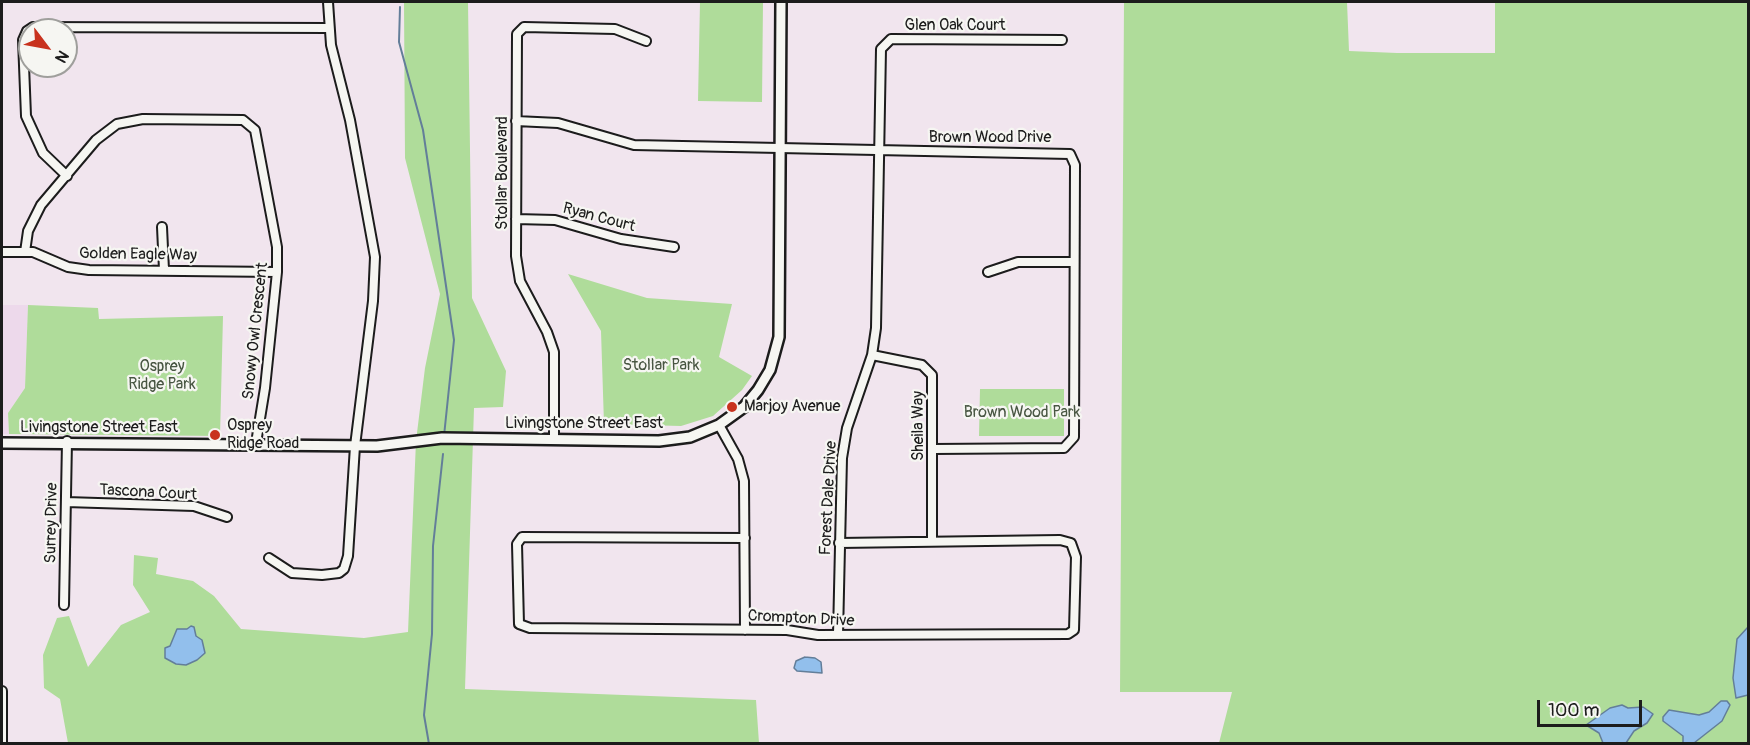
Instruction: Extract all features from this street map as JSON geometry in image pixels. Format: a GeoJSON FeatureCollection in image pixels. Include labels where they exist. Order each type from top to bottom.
{"type":"FeatureCollection","features":[{"type":"Feature","properties":{"kind":"street"},"geometry":{"type":"LineString","coordinates":[[269,558],[285,571],[332,575],[344,569],[348,556],[355,446],[374,301],[375,256],[350,120],[328,28],[328,2]]}},
{"type":"Feature","properties":{"kind":"street","name":"Livingstone Street East"},"geometry":{"type":"LineString","coordinates":[[2,443],[67,441],[355,446],[387,445],[442,438],[669,440],[701,434],[719,425],[744,407],[758,390],[777,350],[781,2]]}},
{"type":"Feature","properties":{"kind":"street"},"geometry":{"type":"LineString","coordinates":[[67,176],[43,153],[26,116],[23,40],[27,31],[33,27],[328,28]]}},
{"type":"Feature","properties":{"kind":"street","name":"Stollar Boulevard"},"geometry":{"type":"LineString","coordinates":[[554,440],[554,352],[548,332],[520,280],[516,256],[516,39],[524,27],[615,29],[646,41]]}},
{"type":"Feature","properties":{"kind":"street","name":"Glen Oak Court"},"geometry":{"type":"LineString","coordinates":[[879,150],[879,60],[881,49],[891,39],[1062,40]]}},
{"type":"Feature","properties":{"kind":"street","name":"Snowy Owl Crescent"},"geometry":{"type":"LineString","coordinates":[[25,252],[33,218],[41,205],[96,140],[117,124],[143,119],[243,120],[255,130],[277,247],[277,272],[265,388],[256,443]]}},
{"type":"Feature","properties":{"kind":"street","name":"Brown Wood Drive"},"geometry":{"type":"LineString","coordinates":[[516,121],[558,123],[634,145],[1065,152],[1070,154],[1075,165],[1074,437],[1071,444],[1064,448],[933,449]]}},
{"type":"Feature","properties":{"kind":"street","name":"Forest Dale Drive"},"geometry":{"type":"LineString","coordinates":[[838,635],[839,543],[844,445],[872,355],[878,311],[879,150]]}},
{"type":"Feature","properties":{"kind":"street","name":"Ryan Court"},"geometry":{"type":"LineString","coordinates":[[516,219],[555,220],[621,239],[674,247]]}},
{"type":"Feature","properties":{"kind":"street"},"geometry":{"type":"LineString","coordinates":[[162,227],[164,270]]}},
{"type":"Feature","properties":{"kind":"street","name":"Golden Eagle Way"},"geometry":{"type":"LineString","coordinates":[[2,252],[25,252],[75,268],[277,272]]}},
{"type":"Feature","properties":{"kind":"street"},"geometry":{"type":"LineString","coordinates":[[988,272],[1018,262],[1074,262]]}},
{"type":"Feature","properties":{"kind":"street","name":"Sheila Way"},"geometry":{"type":"LineString","coordinates":[[872,355],[922,365],[932,375],[932,541]]}},
{"type":"Feature","properties":{"kind":"street"},"geometry":{"type":"LineString","coordinates":[[719,425],[742,469],[745,489],[745,630]]}},
{"type":"Feature","properties":{"kind":"street","name":"Surrey Drive"},"geometry":{"type":"LineString","coordinates":[[64,605],[67,441]]}},
{"type":"Feature","properties":{"kind":"street","name":"Tascona Court"},"geometry":{"type":"LineString","coordinates":[[66,502],[194,506],[227,517]]}},
{"type":"Feature","properties":{"kind":"street","name":"Crompton Drive"},"geometry":{"type":"LineString","coordinates":[[745,537],[527,535],[518,540],[517,551],[519,624],[524,627],[745,630],[838,635],[1068,634],[1074,630],[1076,557],[1071,543],[1060,540],[839,543]]}},
{"type":"Feature","properties":{"kind":"street"},"geometry":{"type":"LineString","coordinates":[[2,691],[2,744]]}},
{"type":"Feature","properties":{"kind":"shaded area"},"geometry":{"type":"Polygon","coordinates":[[[2,305],[28,305],[25,388],[8,413],[9,434],[2,434],[2,305]]]}},
{"type":"Feature","properties":{"kind":"green space"},"geometry":{"type":"Polygon","coordinates":[[[404,2],[468,2],[472,298],[506,371],[503,407],[474,408],[465,689],[756,700],[759,743],[68,743],[60,699],[44,688],[43,655],[57,618],[69,616],[88,667],[121,625],[150,612],[133,585],[134,555],[158,558],[156,574],[193,581],[214,596],[241,629],[364,638],[408,632],[416,441],[425,368],[440,294],[405,158],[404,2]]]}},
{"type":"Feature","properties":{"kind":"green space"},"geometry":{"type":"Polygon","coordinates":[[[700,2],[763,2],[762,102],[698,101],[700,2]]]}},
{"type":"Feature","properties":{"kind":"green space"},"geometry":{"type":"Polygon","coordinates":[[[1124,2],[1347,2],[1349,51],[1495,53],[1495,2],[1748,2],[1748,743],[1219,743],[1232,692],[1120,692],[1124,2]]]}},
{"type":"Feature","properties":{"kind":"green space","name":"Stollar Park"},"geometry":{"type":"Polygon","coordinates":[[[568,274],[647,298],[732,304],[719,357],[752,376],[742,390],[713,416],[681,426],[604,424],[601,331],[568,274]]]}},
{"type":"Feature","properties":{"kind":"green space","name":"Osprey Ridge Park"},"geometry":{"type":"Polygon","coordinates":[[[28,305],[98,308],[99,319],[223,316],[220,436],[9,434],[8,413],[25,388],[28,305]]]}},
{"type":"Feature","properties":{"kind":"green space","name":"Brown Wood Park"},"geometry":{"type":"Polygon","coordinates":[[[980,389],[1064,389],[1064,436],[979,436],[980,389]]]}},
{"type":"Feature","properties":{"kind":"water"},"geometry":{"type":"Polygon","coordinates":[[[194,627],[196,636],[202,640],[205,653],[186,665],[176,664],[165,658],[165,648],[170,646],[177,629],[187,629],[194,627]]]}},
{"type":"Feature","properties":{"kind":"water"},"geometry":{"type":"Polygon","coordinates":[[[1748,627],[1748,695],[1736,698],[1733,678],[1737,639],[1748,627]]]}},
{"type":"Feature","properties":{"kind":"water"},"geometry":{"type":"Polygon","coordinates":[[[805,657],[815,658],[821,662],[822,673],[797,671],[794,668],[796,661],[805,657]]]}},
{"type":"Feature","properties":{"kind":"water"},"geometry":{"type":"Polygon","coordinates":[[[1721,701],[1727,701],[1730,705],[1722,721],[1694,743],[1683,743],[1683,736],[1663,721],[1663,717],[1669,710],[1699,715],[1709,712],[1721,701]]]}},
{"type":"Feature","properties":{"kind":"water"},"geometry":{"type":"Polygon","coordinates":[[[1622,705],[1628,708],[1643,707],[1653,714],[1647,723],[1634,731],[1626,743],[1603,743],[1599,733],[1586,725],[1610,708],[1622,705]]]}},
{"type":"Feature","properties":{"kind":"waterway"},"geometry":{"type":"LineString","coordinates":[[400,7],[399,42],[423,130],[454,340],[444,436]]}},
{"type":"Feature","properties":{"kind":"waterway"},"geometry":{"type":"LineString","coordinates":[[429,744],[424,715],[432,634],[433,546],[443,454]]}},
{"type":"Feature","properties":{"kind":"place","name":"Marjoy Avenue"},"geometry":{"type":"Point","coordinates":[732,407]}},
{"type":"Feature","properties":{"kind":"place","name":"Osprey Ridge Road"},"geometry":{"type":"Point","coordinates":[215,435]}}]}
